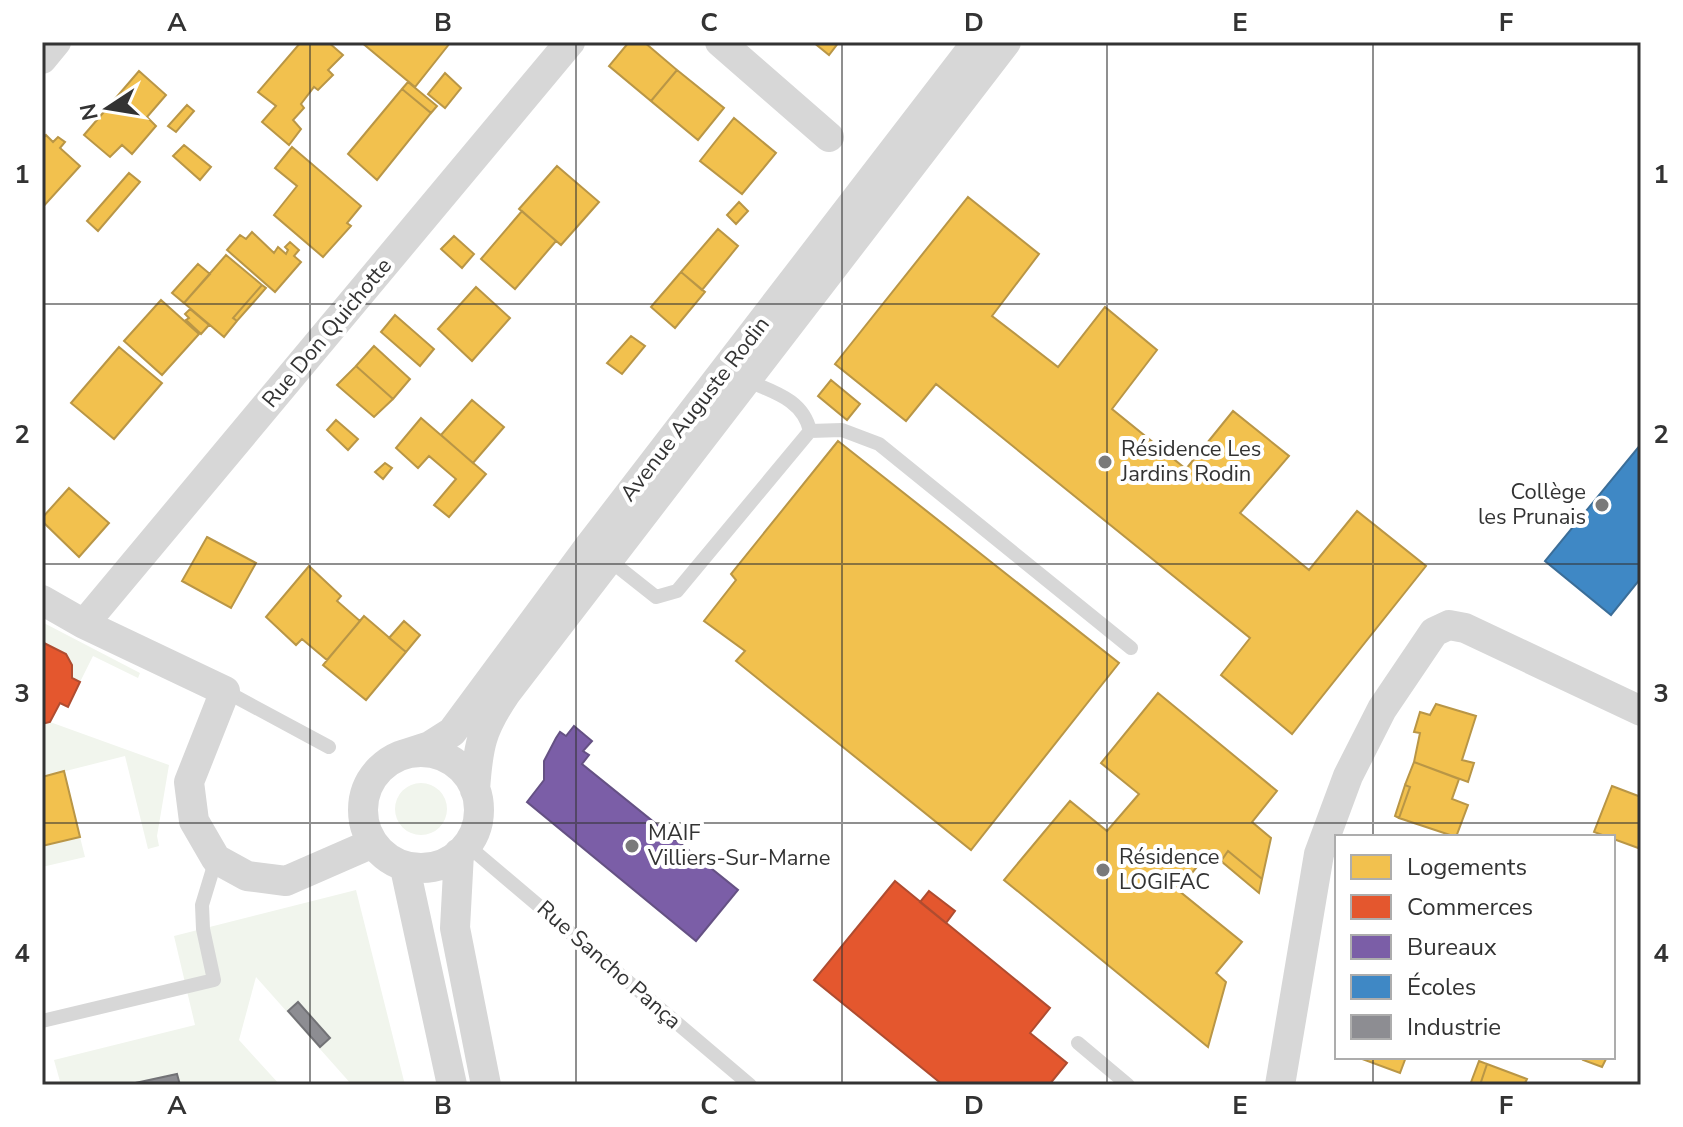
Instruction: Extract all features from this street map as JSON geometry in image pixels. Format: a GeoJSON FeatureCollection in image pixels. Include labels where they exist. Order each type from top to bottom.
{"type":"FeatureCollection","features":[{"type":"Feature","properties":{"kind":"street"},"geometry":{"type":"LineString","coordinates":[[42,59],[56,42]]}},
{"type":"Feature","properties":{"kind":"street","name":"Rue Don Quichotte"},"geometry":{"type":"LineString","coordinates":[[84,624],[570,42]]}},
{"type":"Feature","properties":{"kind":"street"},"geometry":{"type":"LineString","coordinates":[[720,42],[829,137]]}},
{"type":"Feature","properties":{"kind":"street","name":"Avenue Auguste Rodin"},"geometry":{"type":"LineString","coordinates":[[373,843],[365,828],[362,810],[372,777],[384,764],[430,746],[452,732],[588,548],[977,42]]}},
{"type":"Feature","properties":{"kind":"street","name":"Avenue Auguste Rodin"},"geometry":{"type":"LineString","coordinates":[[486,1085],[455,928],[463,849],[478,821],[475,790],[478,751],[486,723],[608,559],[1006,42]]}},
{"type":"Feature","properties":{"kind":"street"},"geometry":{"type":"LineString","coordinates":[[42,600],[84,624],[225,691],[189,782],[194,821],[216,859],[247,876],[286,881],[373,843],[387,857],[405,868],[425,870],[443,864],[463,849]]}},
{"type":"Feature","properties":{"kind":"street"},"geometry":{"type":"LineString","coordinates":[[1280,1085],[1319,854],[1348,776],[1382,709],[1434,632],[1449,625],[1465,628],[1641,711]]}},
{"type":"Feature","properties":{"kind":"street"},"geometry":{"type":"LineString","coordinates":[[399,756],[417,752],[436,754],[453,761],[466,774],[475,790]]}},
{"type":"Feature","properties":{"kind":"street"},"geometry":{"type":"LineString","coordinates":[[405,868],[452,1085]]}},
{"type":"Feature","properties":{"kind":"lane"},"geometry":{"type":"LineString","coordinates":[[746,380],[789,399],[807,415],[810,431]]}},
{"type":"Feature","properties":{"kind":"lane"},"geometry":{"type":"LineString","coordinates":[[608,559],[656,597],[677,591],[810,431],[842,430],[879,444],[1131,648]]}},
{"type":"Feature","properties":{"kind":"lane"},"geometry":{"type":"LineString","coordinates":[[225,691],[329,747]]}},
{"type":"Feature","properties":{"kind":"lane","name":"Rue Sancho Pança"},"geometry":{"type":"LineString","coordinates":[[463,849],[750,1085]]}},
{"type":"Feature","properties":{"kind":"lane"},"geometry":{"type":"LineString","coordinates":[[42,1021],[214,980],[203,929],[202,905],[216,859]]}},
{"type":"Feature","properties":{"kind":"lane"},"geometry":{"type":"LineString","coordinates":[[1078,1043],[1128,1085]]}},
{"type":"Feature","properties":{"kind":"shaded area"},"geometry":{"type":"Polygon","coordinates":[[[42,622],[140,673],[138,678],[93,656],[80,682],[72,678],[72,665],[42,642],[42,622]]]}},
{"type":"Feature","properties":{"kind":"shaded area"},"geometry":{"type":"Polygon","coordinates":[[[50,722],[169,765],[157,836],[159,846],[148,849],[125,756],[42,777],[42,724],[50,722]]]}},
{"type":"Feature","properties":{"kind":"shaded area"},"geometry":{"type":"Polygon","coordinates":[[[421,783],[440,790],[447,809],[440,828],[421,835],[402,828],[395,809],[402,790],[421,783]]]}},
{"type":"Feature","properties":{"kind":"shaded area"},"geometry":{"type":"Polygon","coordinates":[[[80,837],[85,857],[42,867],[42,846],[80,837]]]}},
{"type":"Feature","properties":{"kind":"shaded area"},"geometry":{"type":"Polygon","coordinates":[[[356,890],[405,1085],[352,1085],[256,977],[239,1040],[280,1085],[180,1085],[177,1074],[126,1085],[61,1085],[54,1060],[195,1025],[174,936],[356,890]],[[297,1003],[288,1011],[321,1047],[330,1038],[297,1003]]]}},
{"type":"Feature","properties":{"kind":"building: Logements"},"geometry":{"type":"Polygon","coordinates":[[[301,42],[328,42],[343,55],[328,70],[333,75],[318,90],[314,87],[301,104],[304,108],[293,120],[301,129],[289,145],[262,122],[276,106],[258,92],[301,42]]]}},
{"type":"Feature","properties":{"kind":"building: Logements"},"geometry":{"type":"Polygon","coordinates":[[[361,42],[450,42],[450,43],[415,87],[361,42]]]}},
{"type":"Feature","properties":{"kind":"building: Logements"},"geometry":{"type":"Polygon","coordinates":[[[629,42],[644,42],[677,70],[651,101],[609,66],[629,42]]]}},
{"type":"Feature","properties":{"kind":"building: Logements"},"geometry":{"type":"Polygon","coordinates":[[[813,42],[839,42],[829,55],[813,42]]]}},
{"type":"Feature","properties":{"kind":"building: Logements"},"geometry":{"type":"Polygon","coordinates":[[[677,70],[724,108],[698,140],[651,101],[677,70]]]}},
{"type":"Feature","properties":{"kind":"building: Logements"},"geometry":{"type":"Polygon","coordinates":[[[139,71],[166,95],[147,117],[156,126],[132,154],[122,145],[110,157],[84,135],[139,71]]]}},
{"type":"Feature","properties":{"kind":"building: Logements"},"geometry":{"type":"Polygon","coordinates":[[[445,73],[461,88],[445,108],[428,94],[445,73]]]}},
{"type":"Feature","properties":{"kind":"building: Logements"},"geometry":{"type":"Polygon","coordinates":[[[408,82],[437,106],[431,113],[402,89],[408,82]]]}},
{"type":"Feature","properties":{"kind":"building: Logements"},"geometry":{"type":"Polygon","coordinates":[[[402,89],[431,113],[377,180],[348,154],[402,89]]]}},
{"type":"Feature","properties":{"kind":"building: Logements"},"geometry":{"type":"Polygon","coordinates":[[[187,105],[194,111],[176,132],[168,126],[187,105]]]}},
{"type":"Feature","properties":{"kind":"building: Logements"},"geometry":{"type":"Polygon","coordinates":[[[734,118],[776,153],[742,194],[700,161],[734,118]]]}},
{"type":"Feature","properties":{"kind":"building: Logements"},"geometry":{"type":"Polygon","coordinates":[[[46,135],[53,142],[58,137],[65,142],[60,148],[80,166],[42,208],[42,139],[46,135]]]}},
{"type":"Feature","properties":{"kind":"building: Logements"},"geometry":{"type":"Polygon","coordinates":[[[184,145],[211,167],[200,180],[173,156],[184,145]]]}},
{"type":"Feature","properties":{"kind":"building: Logements"},"geometry":{"type":"Polygon","coordinates":[[[292,147],[361,206],[347,223],[351,226],[323,257],[274,215],[297,186],[275,168],[292,147]]]}},
{"type":"Feature","properties":{"kind":"building: Logements"},"geometry":{"type":"Polygon","coordinates":[[[557,166],[599,202],[561,245],[519,209],[557,166]]]}},
{"type":"Feature","properties":{"kind":"building: Logements"},"geometry":{"type":"Polygon","coordinates":[[[129,173],[140,182],[98,231],[87,221],[129,173]]]}},
{"type":"Feature","properties":{"kind":"building: Logements","name":"Résidence Les Jardins Rodin"},"geometry":{"type":"Polygon","coordinates":[[[968,197],[1039,254],[992,316],[1058,367],[1105,307],[1157,350],[1112,409],[1186,469],[1233,411],[1289,456],[1240,513],[1309,570],[1357,511],[1426,566],[1292,734],[1221,675],[1250,638],[936,384],[906,421],[835,364],[968,197]]]}},
{"type":"Feature","properties":{"kind":"building: Logements"},"geometry":{"type":"Polygon","coordinates":[[[739,202],[748,211],[736,224],[727,215],[739,202]]]}},
{"type":"Feature","properties":{"kind":"building: Logements"},"geometry":{"type":"Polygon","coordinates":[[[522,211],[556,241],[515,289],[481,259],[522,211]]]}},
{"type":"Feature","properties":{"kind":"building: Logements"},"geometry":{"type":"Polygon","coordinates":[[[718,229],[738,246],[702,290],[681,272],[718,229]]]}},
{"type":"Feature","properties":{"kind":"building: Logements"},"geometry":{"type":"Polygon","coordinates":[[[252,232],[274,253],[278,247],[286,254],[288,250],[285,247],[290,242],[299,250],[294,256],[301,262],[275,292],[227,250],[240,235],[246,239],[252,232]]]}},
{"type":"Feature","properties":{"kind":"building: Logements"},"geometry":{"type":"Polygon","coordinates":[[[454,236],[474,254],[462,268],[441,249],[454,236]]]}},
{"type":"Feature","properties":{"kind":"building: Logements"},"geometry":{"type":"Polygon","coordinates":[[[226,255],[262,285],[233,318],[237,321],[224,337],[184,303],[226,255]]]}},
{"type":"Feature","properties":{"kind":"building: Logements"},"geometry":{"type":"Polygon","coordinates":[[[198,264],[210,274],[184,303],[172,293],[198,264]]]}},
{"type":"Feature","properties":{"kind":"building: Logements"},"geometry":{"type":"Polygon","coordinates":[[[681,272],[705,292],[675,328],[651,307],[681,272]]]}},
{"type":"Feature","properties":{"kind":"building: Logements"},"geometry":{"type":"Polygon","coordinates":[[[262,285],[266,288],[237,321],[233,318],[262,285]]]}},
{"type":"Feature","properties":{"kind":"building: Logements"},"geometry":{"type":"Polygon","coordinates":[[[476,287],[510,318],[472,361],[438,329],[476,287]]]}},
{"type":"Feature","properties":{"kind":"building: Logements"},"geometry":{"type":"Polygon","coordinates":[[[161,300],[199,334],[162,375],[124,341],[161,300]]]}},
{"type":"Feature","properties":{"kind":"building: Logements"},"geometry":{"type":"Polygon","coordinates":[[[190,309],[209,325],[201,334],[186,320],[189,318],[185,314],[190,309]]]}},
{"type":"Feature","properties":{"kind":"building: Logements"},"geometry":{"type":"Polygon","coordinates":[[[395,315],[434,349],[420,366],[381,332],[395,315]]]}},
{"type":"Feature","properties":{"kind":"building: Logements"},"geometry":{"type":"Polygon","coordinates":[[[631,336],[645,346],[622,374],[607,363],[631,336]]]}},
{"type":"Feature","properties":{"kind":"building: Logements"},"geometry":{"type":"Polygon","coordinates":[[[374,346],[410,379],[393,399],[356,366],[374,346]]]}},
{"type":"Feature","properties":{"kind":"building: Logements"},"geometry":{"type":"Polygon","coordinates":[[[119,347],[162,383],[114,439],[71,403],[119,347]]]}},
{"type":"Feature","properties":{"kind":"building: Logements"},"geometry":{"type":"Polygon","coordinates":[[[356,366],[393,399],[374,417],[337,385],[356,366]]]}},
{"type":"Feature","properties":{"kind":"building: Logements"},"geometry":{"type":"Polygon","coordinates":[[[831,380],[860,404],[847,420],[818,396],[831,380]]]}},
{"type":"Feature","properties":{"kind":"building: Logements"},"geometry":{"type":"Polygon","coordinates":[[[472,400],[504,427],[473,463],[441,435],[472,400]]]}},
{"type":"Feature","properties":{"kind":"building: Logements"},"geometry":{"type":"Polygon","coordinates":[[[421,418],[486,474],[449,517],[434,505],[456,479],[429,456],[418,468],[396,448],[421,418]]]}},
{"type":"Feature","properties":{"kind":"building: Logements"},"geometry":{"type":"Polygon","coordinates":[[[336,420],[358,439],[348,450],[327,430],[336,420]]]}},
{"type":"Feature","properties":{"kind":"building: Logements"},"geometry":{"type":"Polygon","coordinates":[[[838,441],[1119,663],[971,850],[736,661],[745,651],[704,621],[736,580],[731,574],[838,441]]]}},
{"type":"Feature","properties":{"kind":"building: Logements"},"geometry":{"type":"Polygon","coordinates":[[[385,463],[392,468],[383,479],[375,472],[385,463]]]}},
{"type":"Feature","properties":{"kind":"building: Logements"},"geometry":{"type":"Polygon","coordinates":[[[69,488],[109,523],[79,557],[42,521],[69,488]]]}},
{"type":"Feature","properties":{"kind":"building: Logements"},"geometry":{"type":"Polygon","coordinates":[[[207,537],[256,563],[231,608],[182,581],[207,537]]]}},
{"type":"Feature","properties":{"kind":"building: Logements"},"geometry":{"type":"Polygon","coordinates":[[[309,566],[341,596],[337,601],[360,621],[327,660],[302,639],[296,645],[266,617],[309,566]]]}},
{"type":"Feature","properties":{"kind":"building: Logements"},"geometry":{"type":"Polygon","coordinates":[[[364,616],[406,652],[366,700],[323,665],[364,616]]]}},
{"type":"Feature","properties":{"kind":"building: Logements"},"geometry":{"type":"Polygon","coordinates":[[[404,621],[420,635],[406,652],[389,638],[404,621]]]}},
{"type":"Feature","properties":{"kind":"building: Logements","name":"Résidence LOGIFAC"},"geometry":{"type":"Polygon","coordinates":[[[1158,693],[1277,791],[1252,822],[1271,838],[1262,879],[1228,851],[1221,861],[1209,852],[1178,890],[1242,942],[1216,973],[1226,982],[1208,1047],[1004,880],[1070,801],[1107,831],[1139,794],[1101,763],[1158,693]]]}},
{"type":"Feature","properties":{"kind":"building: Logements"},"geometry":{"type":"Polygon","coordinates":[[[1436,704],[1476,716],[1462,760],[1474,763],[1468,782],[1414,762],[1420,733],[1414,732],[1420,712],[1430,715],[1436,704]]]}},
{"type":"Feature","properties":{"kind":"building: Logements"},"geometry":{"type":"Polygon","coordinates":[[[1414,762],[1459,779],[1452,799],[1468,805],[1457,835],[1399,818],[1410,787],[1405,785],[1414,762]]]}},
{"type":"Feature","properties":{"kind":"building: Logements"},"geometry":{"type":"Polygon","coordinates":[[[64,771],[80,837],[42,846],[42,777],[64,771]]]}},
{"type":"Feature","properties":{"kind":"building: Logements"},"geometry":{"type":"Polygon","coordinates":[[[1405,785],[1410,787],[1399,818],[1395,816],[1405,785]]]}},
{"type":"Feature","properties":{"kind":"building: Logements"},"geometry":{"type":"Polygon","coordinates":[[[1612,786],[1641,797],[1641,849],[1615,840],[1615,835],[1594,832],[1612,786]]]}},
{"type":"Feature","properties":{"kind":"building: Logements"},"geometry":{"type":"Polygon","coordinates":[[[1228,851],[1262,879],[1259,893],[1221,861],[1228,851]]]}},
{"type":"Feature","properties":{"kind":"building: Logements"},"geometry":{"type":"Polygon","coordinates":[[[1362,1059],[1405,1059],[1400,1073],[1362,1059]]]}},
{"type":"Feature","properties":{"kind":"building: Logements"},"geometry":{"type":"Polygon","coordinates":[[[1583,1059],[1606,1059],[1602,1067],[1583,1059]]]}},
{"type":"Feature","properties":{"kind":"building: Logements"},"geometry":{"type":"Polygon","coordinates":[[[1479,1061],[1487,1064],[1480,1085],[1470,1085],[1479,1061]]]}},
{"type":"Feature","properties":{"kind":"building: Logements"},"geometry":{"type":"Polygon","coordinates":[[[1487,1064],[1527,1079],[1524,1085],[1480,1085],[1487,1064]]]}},
{"type":"Feature","properties":{"kind":"building: Commerces"},"geometry":{"type":"Polygon","coordinates":[[[42,642],[66,654],[72,665],[72,678],[80,682],[68,707],[60,703],[50,722],[42,724],[42,642]]]}},
{"type":"Feature","properties":{"kind":"building: Commerces"},"geometry":{"type":"Polygon","coordinates":[[[895,881],[1050,1008],[1030,1033],[1067,1063],[1049,1085],[943,1085],[814,980],[895,881]]]}},
{"type":"Feature","properties":{"kind":"building: Commerces"},"geometry":{"type":"Polygon","coordinates":[[[929,891],[955,911],[946,923],[920,902],[929,891]]]}},
{"type":"Feature","properties":{"kind":"building: Bureaux","name":"MAIF Villiers-Sur-Marne"},"geometry":{"type":"Polygon","coordinates":[[[574,726],[592,741],[583,751],[589,755],[582,764],[738,890],[696,941],[527,802],[544,780],[544,761],[556,738],[560,732],[566,736],[574,726]]]}},
{"type":"Feature","properties":{"kind":"building: Écoles"},"geometry":{"type":"Polygon","coordinates":[[[1641,444],[1641,578],[1611,615],[1545,561],[1641,444]]]}},
{"type":"Feature","properties":{"kind":"building: Industrie"},"geometry":{"type":"Polygon","coordinates":[[[298,1002],[330,1038],[320,1047],[288,1011],[298,1002]]]}},
{"type":"Feature","properties":{"kind":"building: Industrie"},"geometry":{"type":"Polygon","coordinates":[[[177,1074],[180,1085],[126,1085],[177,1074]]]}},
{"type":"Feature","properties":{"kind":"place","name":"Résidence Les Jardins Rodin"},"geometry":{"type":"Point","coordinates":[1105,462]}},
{"type":"Feature","properties":{"kind":"place","name":"Collège les Prunais"},"geometry":{"type":"Point","coordinates":[1602,505]}},
{"type":"Feature","properties":{"kind":"place","name":"MAIF Villiers-Sur-Marne"},"geometry":{"type":"Point","coordinates":[632,846]}},
{"type":"Feature","properties":{"kind":"place","name":"Résidence LOGIFAC"},"geometry":{"type":"Point","coordinates":[1103,870]}}]}
